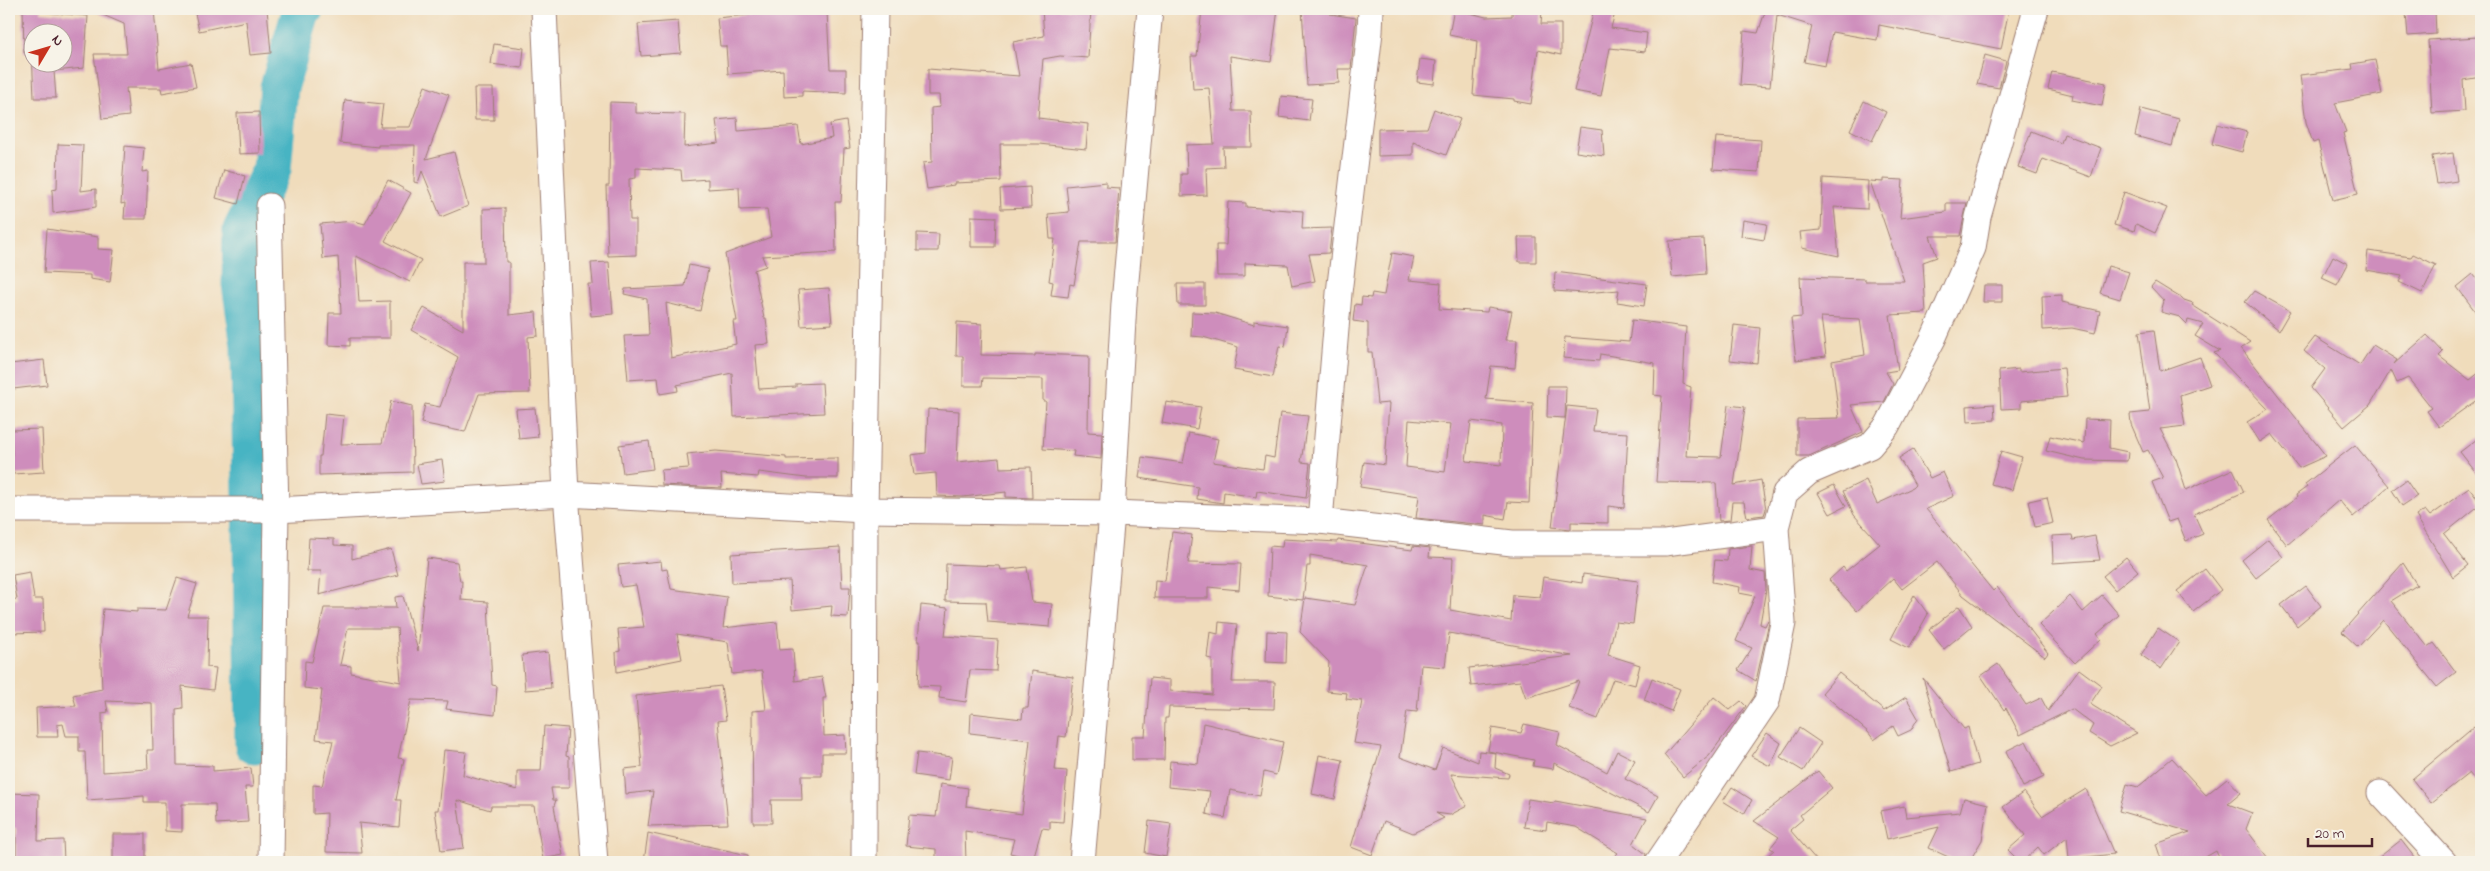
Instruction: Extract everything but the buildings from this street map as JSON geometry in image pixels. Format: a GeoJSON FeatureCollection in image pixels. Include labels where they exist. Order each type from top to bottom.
{"type":"FeatureCollection","features":[{"type":"Feature","properties":{"kind":"street"},"geometry":{"type":"LineString","coordinates":[[544,9],[566,494],[595,862]]}},
{"type":"Feature","properties":{"kind":"street"},"geometry":{"type":"LineString","coordinates":[[864,862],[865,510],[875,9]]}},
{"type":"Feature","properties":{"kind":"street"},"geometry":{"type":"LineString","coordinates":[[1082,862],[1112,513],[1124,303],[1150,9]]}},
{"type":"Feature","properties":{"kind":"street"},"geometry":{"type":"LineString","coordinates":[[1320,521],[1340,293],[1370,32],[1371,9]]}},
{"type":"Feature","properties":{"kind":"street"},"geometry":{"type":"LineString","coordinates":[[1658,862],[1767,701],[1783,623],[1776,528],[1786,493],[1809,472],[1870,446],[1887,426],[1933,339],[1973,248],[1978,217],[2036,9]]}},
{"type":"Feature","properties":{"kind":"street"},"geometry":{"type":"LineString","coordinates":[[269,206],[276,510],[271,862]]}},
{"type":"Feature","properties":{"kind":"street"},"geometry":{"type":"LineString","coordinates":[[9,510],[276,510],[566,494],[865,510],[1112,513],[1320,521],[1512,543],[1665,543],[1776,528]]}},
{"type":"Feature","properties":{"kind":"street"},"geometry":{"type":"LineString","coordinates":[[2380,794],[2444,862]]}},
{"type":"Feature","properties":{"kind":"waterway"},"geometry":{"type":"LineString","coordinates":[[252,494],[250,345],[241,284],[242,230],[272,169],[279,88],[301,12],[304,9]]}},
{"type":"Feature","properties":{"kind":"waterway"},"geometry":{"type":"LineString","coordinates":[[252,521],[254,745]]}}]}
